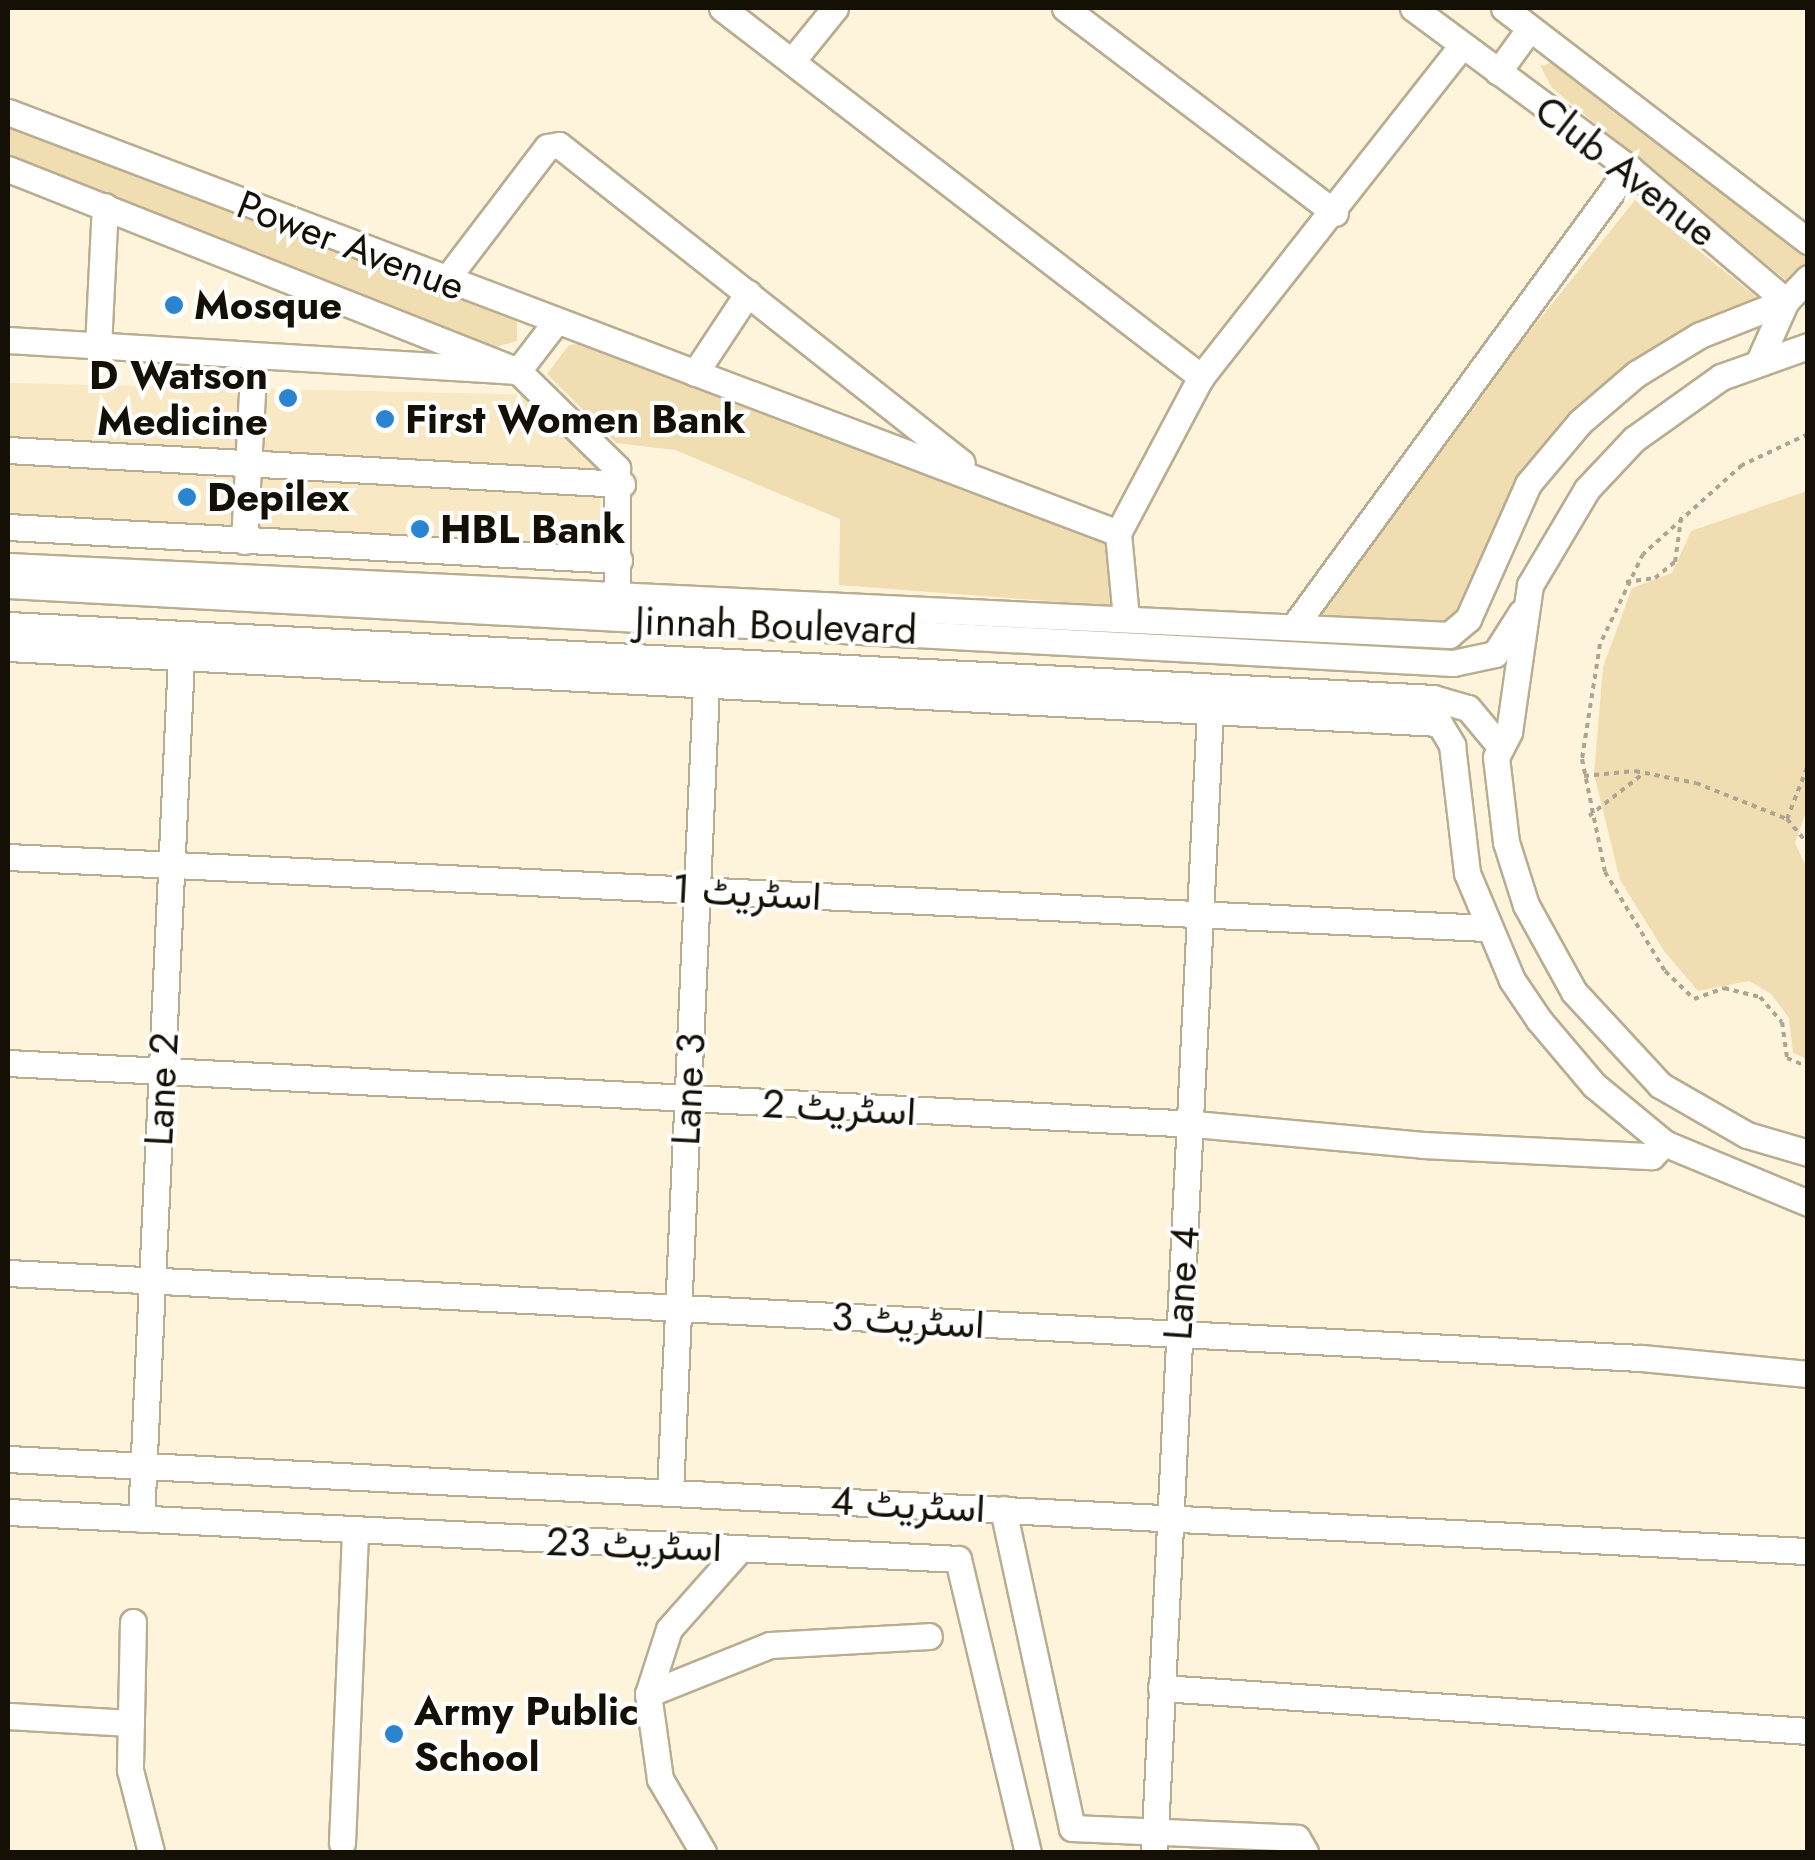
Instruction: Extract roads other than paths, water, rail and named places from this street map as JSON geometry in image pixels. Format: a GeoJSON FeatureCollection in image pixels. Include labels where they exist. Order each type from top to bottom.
{"type":"FeatureCollection","features":[{"type":"Feature","properties":{"kind":"street"},"geometry":{"type":"LineString","coordinates":[[722,8],[1201,377]]}},
{"type":"Feature","properties":{"kind":"street"},"geometry":{"type":"LineString","coordinates":[[792,61],[836,8]]}},
{"type":"Feature","properties":{"kind":"street"},"geometry":{"type":"LineString","coordinates":[[1065,8],[1335,212]]}},
{"type":"Feature","properties":{"kind":"street","name":"Club Avenue"},"geometry":{"type":"LineString","coordinates":[[1413,8],[1446,18],[1462,45],[1629,168],[1786,301]]}},
{"type":"Feature","properties":{"kind":"street","name":"Club Avenue"},"geometry":{"type":"LineString","coordinates":[[1504,8],[1808,241]]}},
{"type":"Feature","properties":{"kind":"street"},"geometry":{"type":"LineString","coordinates":[[1498,72],[1530,28]]}},
{"type":"Feature","properties":{"kind":"street"},"geometry":{"type":"LineString","coordinates":[[1126,618],[1118,533],[1201,377],[1335,212],[1462,45]]}},
{"type":"Feature","properties":{"kind":"street","name":"Power Avenue"},"geometry":{"type":"LineString","coordinates":[[8,112],[554,324],[979,476]]}},
{"type":"Feature","properties":{"kind":"street"},"geometry":{"type":"LineString","coordinates":[[445,281],[552,145],[748,293],[979,476],[1118,533]]}},
{"type":"Feature","properties":{"kind":"street","name":"Power Avenue"},"geometry":{"type":"LineString","coordinates":[[8,168],[518,372],[603,447],[622,484]]}},
{"type":"Feature","properties":{"kind":"street"},"geometry":{"type":"LineString","coordinates":[[1295,625],[1629,168]]}},
{"type":"Feature","properties":{"kind":"street"},"geometry":{"type":"LineString","coordinates":[[98,347],[105,206]]}},
{"type":"Feature","properties":{"kind":"street"},"geometry":{"type":"LineString","coordinates":[[1760,359],[1786,301],[1808,278]]}},
{"type":"Feature","properties":{"kind":"street"},"geometry":{"type":"LineString","coordinates":[[695,372],[748,293]]}},
{"type":"Feature","properties":{"kind":"street"},"geometry":{"type":"LineString","coordinates":[[8,566],[1461,631],[1528,484],[1580,422],[1700,334],[1786,301]]}},
{"type":"Feature","properties":{"kind":"street"},"geometry":{"type":"LineString","coordinates":[[8,340],[518,372],[554,324]]}},
{"type":"Feature","properties":{"kind":"street"},"geometry":{"type":"LineString","coordinates":[[1808,346],[1760,359],[1634,440],[1598,476],[1548,551],[1521,613],[1508,732],[1498,744],[1506,842],[1526,906],[1574,992],[1660,1085],[1747,1135],[1808,1153]]}},
{"type":"Feature","properties":{"kind":"street"},"geometry":{"type":"LineString","coordinates":[[244,541],[252,467],[254,358]]}},
{"type":"Feature","properties":{"kind":"street"},"geometry":{"type":"LineString","coordinates":[[8,450],[252,467],[622,484],[617,592]]}},
{"type":"Feature","properties":{"kind":"street"},"geometry":{"type":"LineString","coordinates":[[8,527],[619,560]]}},
{"type":"Feature","properties":{"kind":"street","name":"Jinnah Boulevard"},"geometry":{"type":"LineString","coordinates":[[8,585],[1454,663],[1495,654],[1521,613]]}},
{"type":"Feature","properties":{"kind":"street","name":"Jinnah Boulevard"},"geometry":{"type":"LineString","coordinates":[[8,625],[1433,698],[1468,708],[1498,744]]}},
{"type":"Feature","properties":{"kind":"street"},"geometry":{"type":"LineString","coordinates":[[8,648],[1448,729],[1454,813],[1487,928],[1539,1020],[1594,1086],[1664,1143],[1808,1202]]}},
{"type":"Feature","properties":{"kind":"street","name":"Lane 2"},"geometry":{"type":"LineString","coordinates":[[141,1520],[181,658]]}},
{"type":"Feature","properties":{"kind":"street","name":"Lane 3"},"geometry":{"type":"LineString","coordinates":[[670,1492],[706,686]]}},
{"type":"Feature","properties":{"kind":"street","name":"Lane 4"},"geometry":{"type":"LineString","coordinates":[[1155,1841],[1177,1334],[1206,918],[1210,714]]}},
{"type":"Feature","properties":{"kind":"street","name":"اسٹریٹ 1"},"geometry":{"type":"LineString","coordinates":[[8,857],[1206,918],[1487,928]]}},
{"type":"Feature","properties":{"kind":"street"},"geometry":{"type":"LineString","coordinates":[[1539,1020],[1574,992]]}},
{"type":"Feature","properties":{"kind":"street","name":"اسٹریٹ 2"},"geometry":{"type":"LineString","coordinates":[[8,1063],[1194,1124],[1652,1156],[1664,1143]]}},
{"type":"Feature","properties":{"kind":"street","name":"اسٹریٹ 3"},"geometry":{"type":"LineString","coordinates":[[8,1274],[1177,1334],[1808,1374]]}},
{"type":"Feature","properties":{"kind":"street","name":"اسٹریٹ 4"},"geometry":{"type":"LineString","coordinates":[[8,1459],[1808,1551]]}},
{"type":"Feature","properties":{"kind":"street"},"geometry":{"type":"LineString","coordinates":[[1003,1509],[1072,1828],[1155,1841],[1297,1838],[1305,1852]]}},
{"type":"Feature","properties":{"kind":"street","name":"اسٹریٹ 23"},"geometry":{"type":"LineString","coordinates":[[8,1512],[958,1559],[1028,1852]]}},
{"type":"Feature","properties":{"kind":"street"},"geometry":{"type":"LineString","coordinates":[[342,1842],[355,1532]]}},
{"type":"Feature","properties":{"kind":"street"},"geometry":{"type":"LineString","coordinates":[[703,1852],[660,1779],[648,1694],[669,1629],[740,1548]]}},
{"type":"Feature","properties":{"kind":"street"},"geometry":{"type":"LineString","coordinates":[[133,1622],[131,1722],[137,1824],[150,1852]]}},
{"type":"Feature","properties":{"kind":"street"},"geometry":{"type":"LineString","coordinates":[[648,1694],[770,1645],[929,1636]]}},
{"type":"Feature","properties":{"kind":"street"},"geometry":{"type":"LineString","coordinates":[[1161,1688],[1808,1731]]}},
{"type":"Feature","properties":{"kind":"street"},"geometry":{"type":"LineString","coordinates":[[8,1716],[131,1722]]}},
{"type":"Feature","properties":{"kind":"place","name":"Mosque"},"geometry":{"type":"Point","coordinates":[174,305]}},
{"type":"Feature","properties":{"kind":"place","name":"D Watson Medicine"},"geometry":{"type":"Point","coordinates":[288,398]}},
{"type":"Feature","properties":{"kind":"place","name":"First Women Bank"},"geometry":{"type":"Point","coordinates":[385,419]}},
{"type":"Feature","properties":{"kind":"place","name":"Depilex"},"geometry":{"type":"Point","coordinates":[187,497]}},
{"type":"Feature","properties":{"kind":"place","name":"HBL Bank"},"geometry":{"type":"Point","coordinates":[420,529]}},
{"type":"Feature","properties":{"kind":"place","name":"Army Public School"},"geometry":{"type":"Point","coordinates":[394,1734]}}]}
